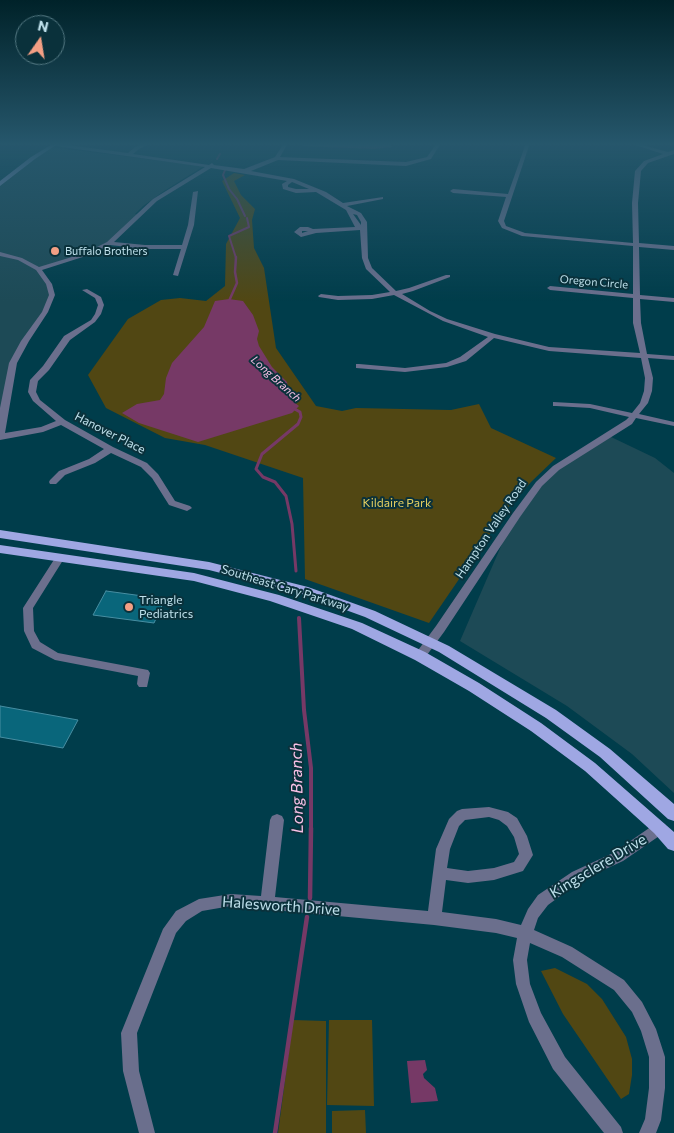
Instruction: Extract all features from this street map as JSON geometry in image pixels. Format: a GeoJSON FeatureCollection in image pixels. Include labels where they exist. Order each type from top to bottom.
{"type":"FeatureCollection","features":[{"type":"Feature","properties":{"kind":"main road","name":"Southeast Cary Parkway"},"geometry":{"type":"LineString","coordinates":[[0,534],[160,557],[247,574],[346,604],[431,642],[486,673],[551,714],[605,754],[674,814]]}},
{"type":"Feature","properties":{"kind":"main road","name":"Southeast Cary Parkway"},"geometry":{"type":"LineString","coordinates":[[0,549],[194,577],[334,617],[420,656],[474,687],[536,727],[590,768],[660,828],[674,844]]}},
{"type":"Feature","properties":{"kind":"street"},"geometry":{"type":"LineString","coordinates":[[38,269],[87,254],[109,242],[162,196]]}},
{"type":"Feature","properties":{"kind":"street"},"geometry":{"type":"LineString","coordinates":[[176,275],[191,224],[195,196]]}},
{"type":"Feature","properties":{"kind":"street"},"geometry":{"type":"LineString","coordinates":[[328,196],[361,217],[364,222],[367,266],[379,280],[394,292],[437,316],[493,336],[554,350],[674,358]]}},
{"type":"Feature","properties":{"kind":"street"},"geometry":{"type":"LineString","coordinates":[[509,196],[501,223],[512,231],[532,236],[674,248]]}},
{"type":"Feature","properties":{"kind":"street","name":"Hampton Valley Road"},"geometry":{"type":"LineString","coordinates":[[420,656],[539,484],[556,468],[576,454],[609,436],[636,416],[648,391],[649,378],[637,326],[636,196]]}},
{"type":"Feature","properties":{"kind":"street"},"geometry":{"type":"LineString","coordinates":[[346,207],[381,198]]}},
{"type":"Feature","properties":{"kind":"street"},"geometry":{"type":"LineString","coordinates":[[313,231],[363,228]]}},
{"type":"Feature","properties":{"kind":"street"},"geometry":{"type":"LineString","coordinates":[[109,242],[145,248],[183,247]]}},
{"type":"Feature","properties":{"kind":"street"},"geometry":{"type":"LineString","coordinates":[[0,254],[20,259],[38,269],[49,284],[51,299],[13,363],[4,401],[0,436]]}},
{"type":"Feature","properties":{"kind":"street"},"geometry":{"type":"LineString","coordinates":[[321,296],[358,298],[411,290],[448,276]]}},
{"type":"Feature","properties":{"kind":"street","name":"Oregon Circle"},"geometry":{"type":"LineString","coordinates":[[550,288],[674,300]]}},
{"type":"Feature","properties":{"kind":"street","name":"Hanover Place"},"geometry":{"type":"LineString","coordinates":[[85,290],[98,297],[101,305],[98,314],[92,321],[67,338],[46,368],[34,380],[31,388],[37,401],[62,422],[110,450],[144,465],[155,476],[172,502],[187,508]]}},
{"type":"Feature","properties":{"kind":"street"},"geometry":{"type":"LineString","coordinates":[[359,366],[405,370],[447,365],[463,359],[493,336]]}},
{"type":"Feature","properties":{"kind":"street"},"geometry":{"type":"LineString","coordinates":[[556,404],[590,406],[674,424]]}},
{"type":"Feature","properties":{"kind":"street","name":"Hanover Place"},"geometry":{"type":"LineString","coordinates":[[0,436],[43,430],[62,422]]}},
{"type":"Feature","properties":{"kind":"street"},"geometry":{"type":"LineString","coordinates":[[53,482],[62,473],[92,461],[110,450]]}},
{"type":"Feature","properties":{"kind":"street"},"geometry":{"type":"LineString","coordinates":[[60,557],[28,608],[29,631],[36,645],[55,656],[144,673],[143,684]]}},
{"type":"Feature","properties":{"kind":"street"},"geometry":{"type":"LineString","coordinates":[[434,918],[440,873],[447,835],[454,823],[462,815],[489,812],[503,816],[512,822],[520,836],[526,854],[518,867],[494,874],[468,877],[440,873]]}},
{"type":"Feature","properties":{"kind":"street"},"geometry":{"type":"LineString","coordinates":[[267,903],[277,820]]}},
{"type":"Feature","properties":{"kind":"street","name":"Kingsclere Drive"},"geometry":{"type":"LineString","coordinates":[[615,1133],[559,1063],[534,1017],[523,984],[520,960],[525,933],[533,914],[543,900],[561,886],[618,857],[660,828]]}},
{"type":"Feature","properties":{"kind":"street","name":"Halesworth Drive"},"geometry":{"type":"LineString","coordinates":[[147,1133],[131,1071],[129,1034],[170,929],[181,916],[199,905],[231,900],[267,903],[434,918],[496,926],[525,933]]}},
{"type":"Feature","properties":{"kind":"street"},"geometry":{"type":"LineString","coordinates":[[525,933],[567,952],[619,985],[637,1007],[657,1056],[657,1088],[653,1120],[647,1133]]}},
{"type":"Feature","properties":{"kind":"shaded area"},"geometry":{"type":"Polygon","coordinates":[[[0,196],[157,196],[135,214],[138,215],[117,237],[87,254],[38,269],[49,284],[51,299],[18,352],[0,437],[0,196]]]}},
{"type":"Feature","properties":{"kind":"shaded area"},"geometry":{"type":"Polygon","coordinates":[[[609,436],[655,458],[674,473],[674,793],[632,754],[567,706],[460,641],[511,523],[556,468],[609,436]]]}},
{"type":"Feature","properties":{"kind":"green space","name":"Kildaire Park"},"geometry":{"type":"Polygon","coordinates":[[[229,196],[242,196],[255,209],[252,220],[254,248],[264,268],[276,348],[316,406],[342,411],[356,408],[451,410],[479,404],[491,428],[556,458],[507,509],[429,623],[305,579],[303,478],[205,445],[165,438],[106,408],[88,375],[128,319],[161,300],[180,298],[206,301],[225,286],[226,244],[240,218],[229,196]]]}},
{"type":"Feature","properties":{"kind":"green space"},"geometry":{"type":"Polygon","coordinates":[[[555,968],[587,984],[602,999],[626,1037],[632,1059],[632,1075],[629,1094],[621,1099],[563,1014],[541,971],[555,968]]]}},
{"type":"Feature","properties":{"kind":"green space"},"geometry":{"type":"Polygon","coordinates":[[[293,1020],[326,1021],[326,1133],[278,1133],[293,1020]]]}},
{"type":"Feature","properties":{"kind":"green space"},"geometry":{"type":"Polygon","coordinates":[[[329,1020],[372,1020],[374,1106],[327,1105],[329,1020]]]}},
{"type":"Feature","properties":{"kind":"green space"},"geometry":{"type":"Polygon","coordinates":[[[365,1110],[366,1133],[332,1133],[332,1111],[365,1110]]]}},
{"type":"Feature","properties":{"kind":"water"},"geometry":{"type":"Polygon","coordinates":[[[229,299],[243,301],[253,315],[259,331],[257,339],[259,346],[272,367],[287,382],[290,399],[299,406],[292,413],[198,442],[139,423],[122,413],[137,404],[160,400],[164,394],[166,378],[172,363],[204,327],[215,301],[229,299]]]}},
{"type":"Feature","properties":{"kind":"water"},"geometry":{"type":"Polygon","coordinates":[[[425,1060],[427,1070],[423,1074],[424,1078],[435,1088],[438,1101],[411,1103],[407,1061],[425,1060]]]}},
{"type":"Feature","properties":{"kind":"building","name":"Triangle Pediatrics"},"geometry":{"type":"Polygon","coordinates":[[[106,591],[165,599],[154,623],[93,615],[106,591]]]}},
{"type":"Feature","properties":{"kind":"building"},"geometry":{"type":"Polygon","coordinates":[[[0,706],[78,720],[63,748],[0,737],[0,706]]]}},
{"type":"Feature","properties":{"kind":"waterway","name":"Long Branch"},"geometry":{"type":"LineString","coordinates":[[234,196],[245,216]]}},
{"type":"Feature","properties":{"kind":"waterway","name":"Long Branch"},"geometry":{"type":"LineString","coordinates":[[236,258],[229,236],[249,227],[247,218]]}},
{"type":"Feature","properties":{"kind":"waterway","name":"Long Branch"},"geometry":{"type":"LineString","coordinates":[[229,301],[237,283],[235,272],[236,258]]}},
{"type":"Feature","properties":{"kind":"waterway","name":"Long Branch"},"geometry":{"type":"LineString","coordinates":[[293,408],[300,412],[301,417],[298,424],[262,454],[256,469],[263,477],[275,482],[286,496],[292,524],[296,571]]}},
{"type":"Feature","properties":{"kind":"waterway","name":"Long Branch"},"geometry":{"type":"LineString","coordinates":[[299,618],[304,710],[311,768],[311,828]]}},
{"type":"Feature","properties":{"kind":"waterway","name":"Long Branch"},"geometry":{"type":"LineString","coordinates":[[310,898],[311,828]]}},
{"type":"Feature","properties":{"kind":"waterway","name":"Long Branch"},"geometry":{"type":"LineString","coordinates":[[275,1133],[307,917]]}},
{"type":"Feature","properties":{"kind":"place","name":"Buffalo Brothers"},"geometry":{"type":"Point","coordinates":[55,251]}},
{"type":"Feature","properties":{"kind":"place","name":"Triangle Pediatrics"},"geometry":{"type":"Point","coordinates":[129,607]}}]}
